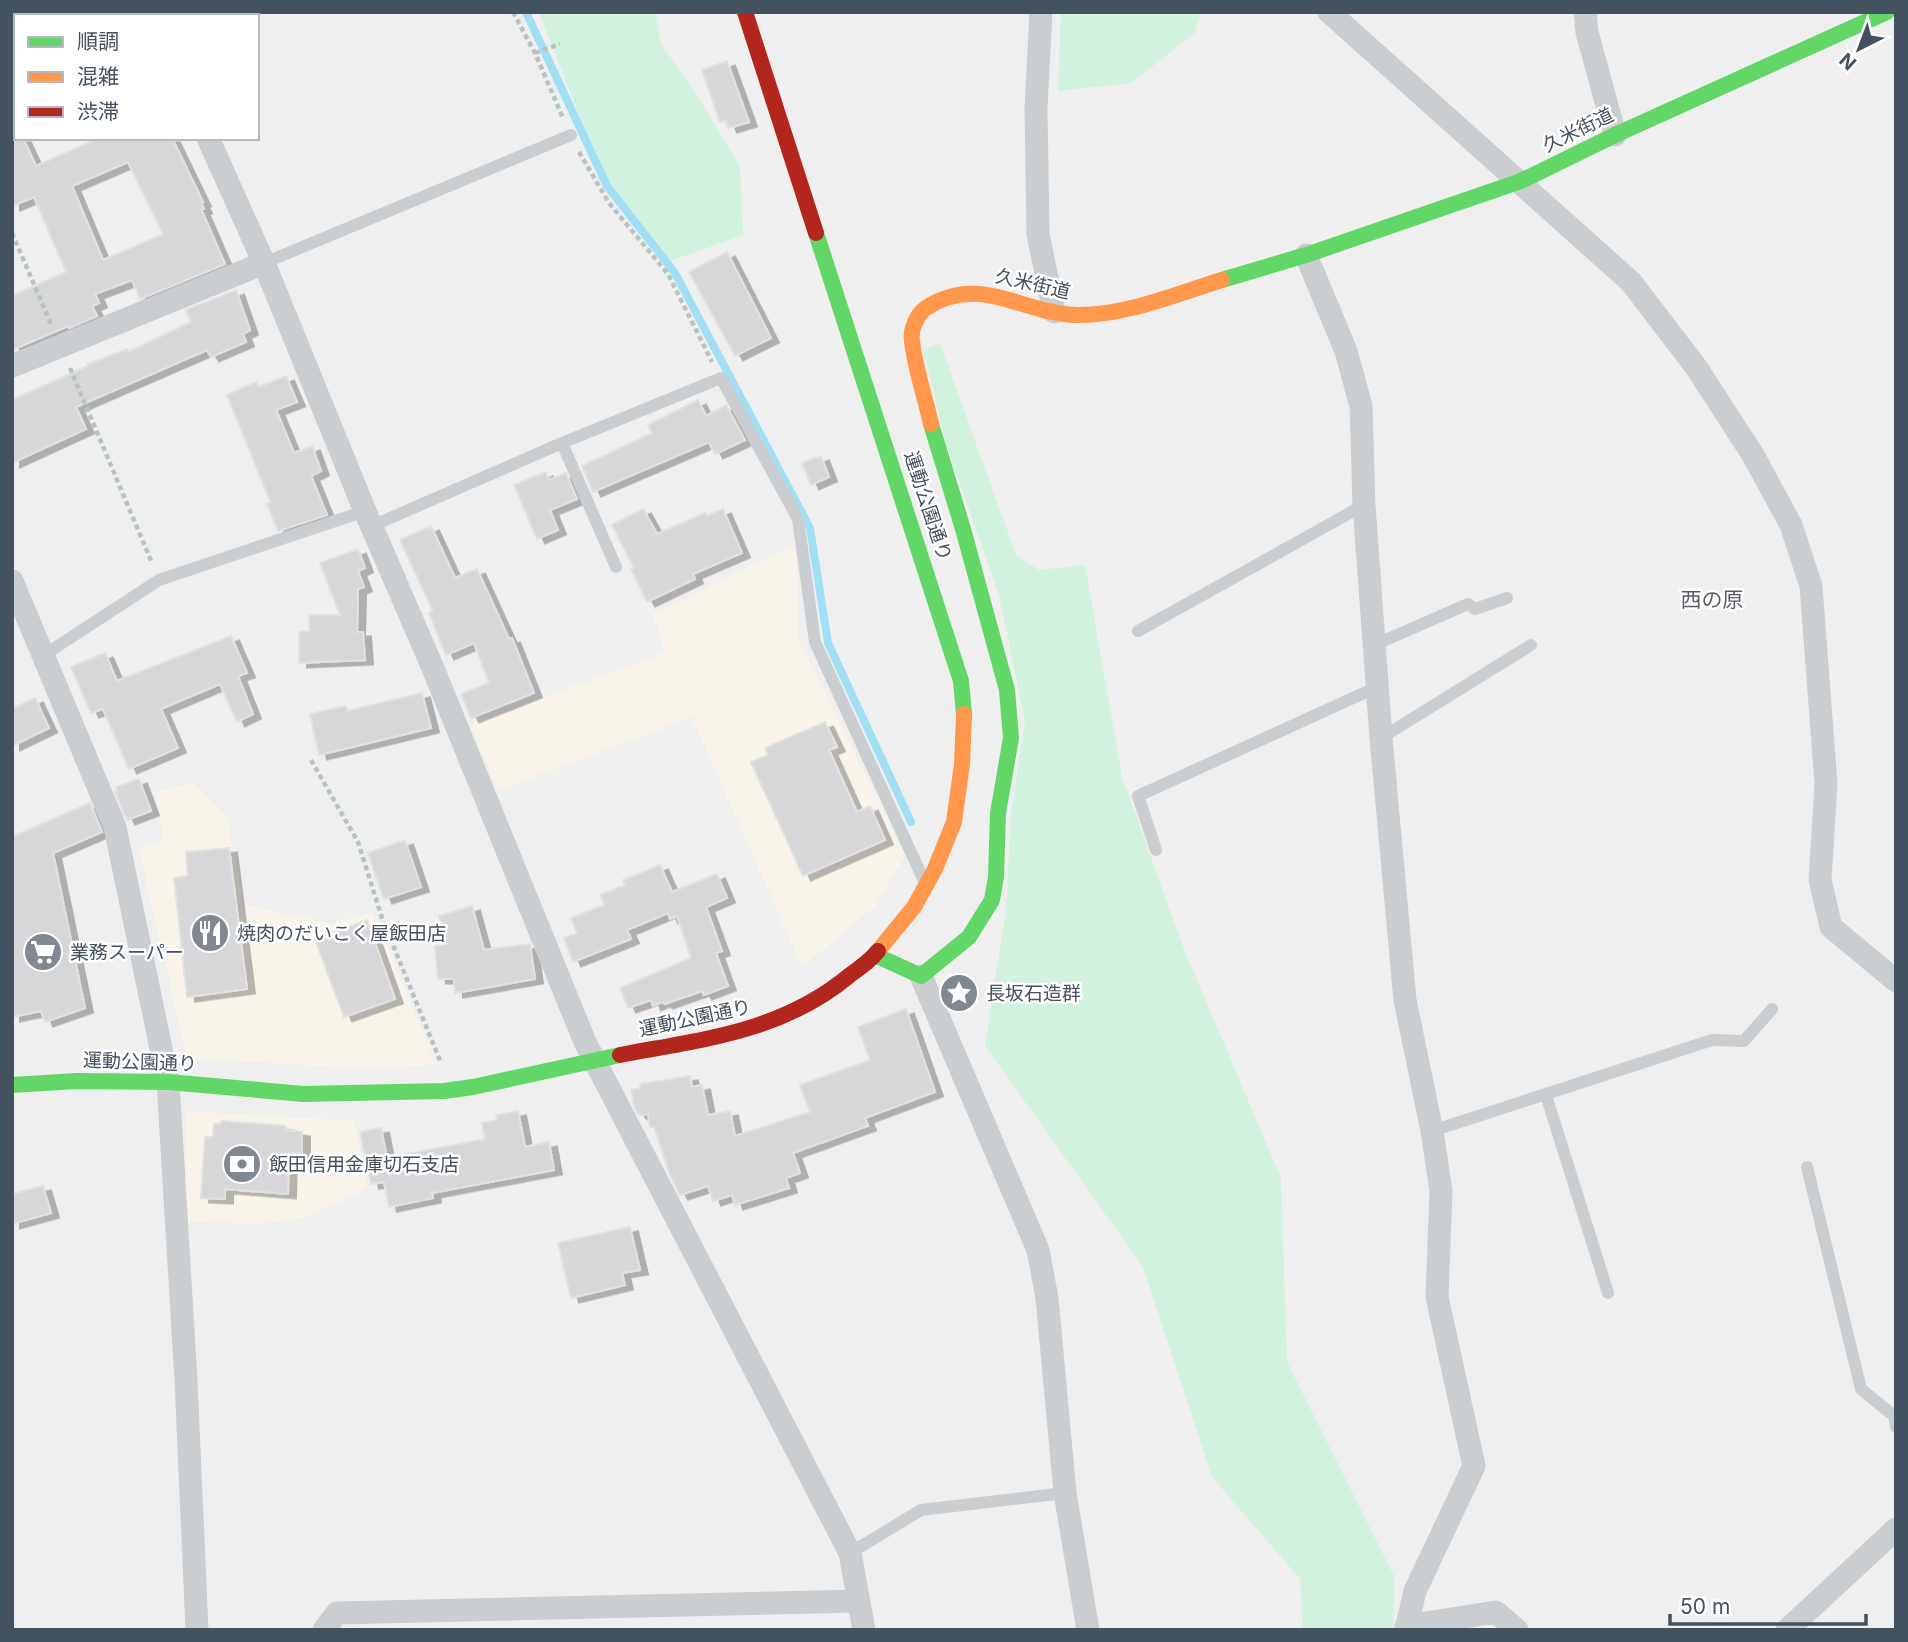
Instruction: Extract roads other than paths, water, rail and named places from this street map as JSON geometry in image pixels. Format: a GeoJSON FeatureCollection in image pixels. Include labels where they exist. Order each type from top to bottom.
{"type":"FeatureCollection","features":[{"type":"Feature","properties":{"kind":"street","name":"運動公園通り"},"geometry":{"type":"LineString","coordinates":[[12,1085],[77,1081],[169,1082],[303,1094],[444,1091],[473,1087],[742,1032],[793,1013],[835,988],[875,955],[914,906],[954,822],[965,726],[961,681],[745,12]]}},
{"type":"Feature","properties":{"kind":"street"},"geometry":{"type":"LineString","coordinates":[[1041,12],[1036,108],[1038,234],[1054,312]]}},
{"type":"Feature","properties":{"kind":"street"},"geometry":{"type":"LineString","coordinates":[[1329,12],[1631,282],[1696,367],[1753,455],[1791,525],[1811,586],[1826,784],[1820,880],[1831,928],[1896,981]]}},
{"type":"Feature","properties":{"kind":"street"},"geometry":{"type":"LineString","coordinates":[[1585,12],[1587,32],[1615,135]]}},
{"type":"Feature","properties":{"kind":"street","name":"久米街道"},"geometry":{"type":"LineString","coordinates":[[921,976],[969,937],[992,900],[996,877],[998,813],[1011,738],[1007,690],[963,528],[936,445],[911,338],[921,311],[957,293],[982,294],[1077,315],[1125,309],[1306,255],[1521,181],[1615,135],[1887,12]]}},
{"type":"Feature","properties":{"kind":"street"},"geometry":{"type":"LineString","coordinates":[[209,140],[264,263],[585,1042],[850,1553],[864,1630]]}},
{"type":"Feature","properties":{"kind":"street"},"geometry":{"type":"LineString","coordinates":[[1306,255],[1346,351],[1361,407],[1364,505],[1377,687],[1405,1000],[1432,1130],[1441,1191],[1437,1297],[1474,1466],[1415,1591],[1406,1628],[1496,1612],[1517,1630]]}},
{"type":"Feature","properties":{"kind":"street"},"geometry":{"type":"LineString","coordinates":[[12,366],[264,263]]}},
{"type":"Feature","properties":{"kind":"street"},"geometry":{"type":"LineString","coordinates":[[12,581],[115,827],[169,1082],[185,1353],[197,1630]]}},
{"type":"Feature","properties":{"kind":"street"},"geometry":{"type":"LineString","coordinates":[[875,955],[921,976],[1038,1250],[1047,1298],[1065,1493],[1088,1630]]}},
{"type":"Feature","properties":{"kind":"street"},"geometry":{"type":"LineString","coordinates":[[1787,1630],[1896,1530]]}},
{"type":"Feature","properties":{"kind":"street"},"geometry":{"type":"LineString","coordinates":[[337,1624],[858,1601]]}},
{"type":"Feature","properties":{"kind":"lane"},"geometry":{"type":"LineString","coordinates":[[264,263],[571,135]]}},
{"type":"Feature","properties":{"kind":"lane"},"geometry":{"type":"LineString","coordinates":[[44,655],[159,580],[368,519],[721,378],[798,519],[815,642],[926,885]]}},
{"type":"Feature","properties":{"kind":"lane"},"geometry":{"type":"LineString","coordinates":[[562,443],[615,567]]}},
{"type":"Feature","properties":{"kind":"lane"},"geometry":{"type":"LineString","coordinates":[[1138,631],[1364,505]]}},
{"type":"Feature","properties":{"kind":"lane"},"geometry":{"type":"LineString","coordinates":[[1374,645],[1468,604],[1475,610],[1507,598]]}},
{"type":"Feature","properties":{"kind":"lane"},"geometry":{"type":"LineString","coordinates":[[1381,738],[1531,645]]}},
{"type":"Feature","properties":{"kind":"lane"},"geometry":{"type":"LineString","coordinates":[[1156,850],[1138,796],[1377,687]]}},
{"type":"Feature","properties":{"kind":"lane"},"geometry":{"type":"LineString","coordinates":[[1432,1130],[1712,1040],[1744,1041],[1772,1009]]}},
{"type":"Feature","properties":{"kind":"lane"},"geometry":{"type":"LineString","coordinates":[[1546,1095],[1608,1293]]}},
{"type":"Feature","properties":{"kind":"lane"},"geometry":{"type":"LineString","coordinates":[[1807,1167],[1861,1389],[1894,1416],[1896,1427]]}},
{"type":"Feature","properties":{"kind":"lane"},"geometry":{"type":"LineString","coordinates":[[850,1553],[921,1510],[1065,1493]]}},
{"type":"Feature","properties":{"kind":"waterway"},"geometry":{"type":"LineString","coordinates":[[526,12],[607,186],[675,273],[810,528],[828,643],[911,822]]}},
{"type":"Feature","properties":{"kind":"place","name":"焼肉のだいこく屋飯田店"},"geometry":{"type":"Point","coordinates":[210,933]}},
{"type":"Feature","properties":{"kind":"place","name":"業務スーパー"},"geometry":{"type":"Point","coordinates":[43,952]}},
{"type":"Feature","properties":{"kind":"place","name":"長坂石造群"},"geometry":{"type":"Point","coordinates":[959,993]}},
{"type":"Feature","properties":{"kind":"place","name":"飯田信用金庫切石支店"},"geometry":{"type":"Point","coordinates":[242,1164]}},
{"type":"Feature","properties":{"kind":"district","name":"西の原"},"geometry":{"type":"Point","coordinates":[1712,599]}}]}
